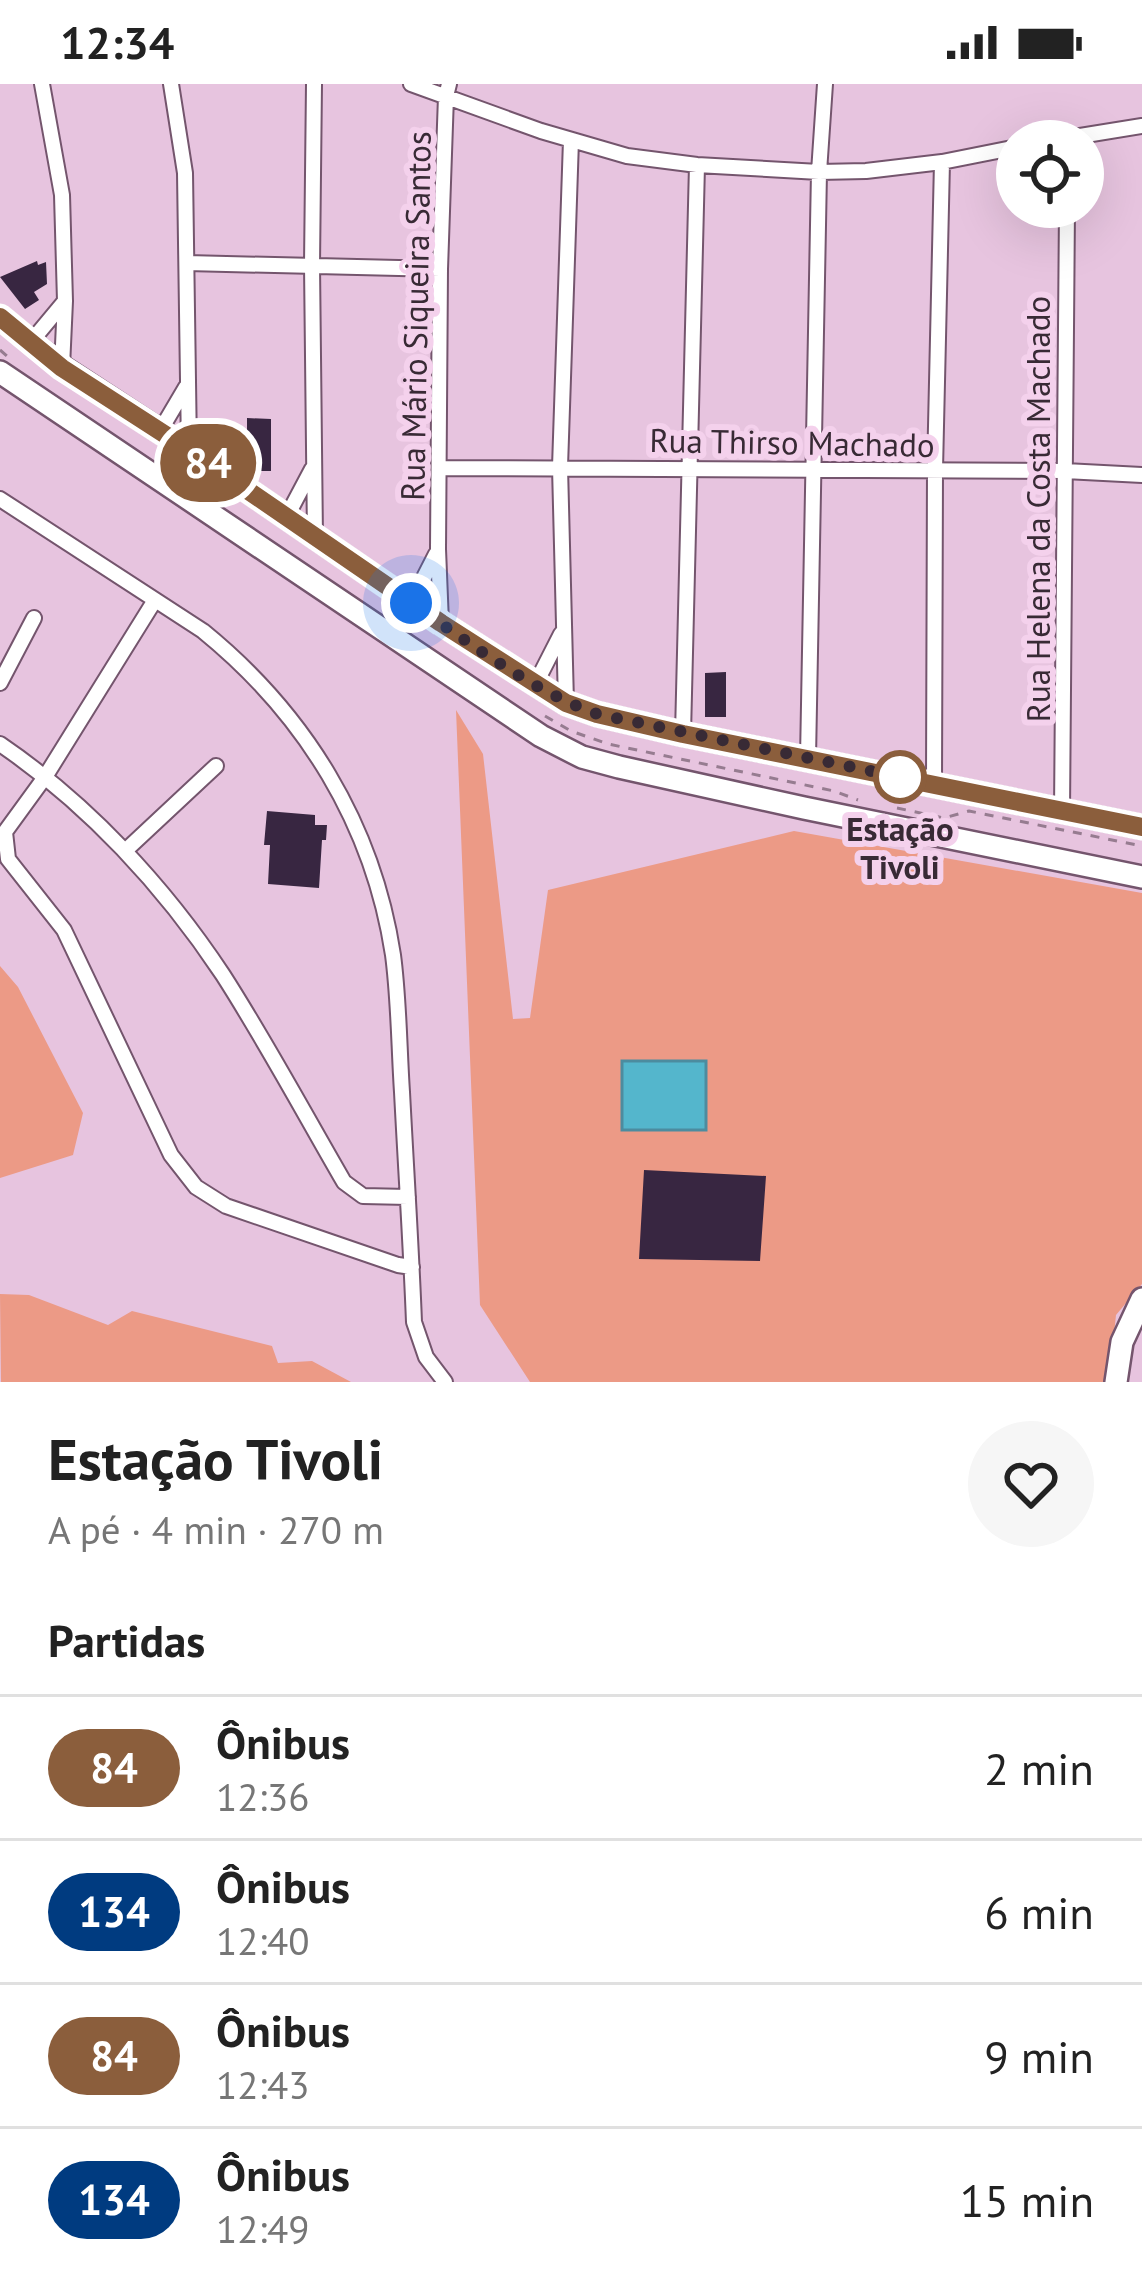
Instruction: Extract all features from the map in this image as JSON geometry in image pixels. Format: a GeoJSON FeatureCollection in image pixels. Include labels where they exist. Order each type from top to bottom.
{"type":"FeatureCollection","features":[{"type":"Feature","properties":{"kind":"main road"},"geometry":{"type":"LineString","coordinates":[[0,317],[62,368],[566,703],[683,734],[1142,827]]}},
{"type":"Feature","properties":{"kind":"main road"},"geometry":{"type":"LineString","coordinates":[[0,372],[541,736],[582,757],[1142,877]]}},
{"type":"Feature","properties":{"kind":"main road"},"geometry":{"type":"LineString","coordinates":[[1116,1382],[1122,1342],[1142,1299]]}},
{"type":"Feature","properties":{"kind":"street"},"geometry":{"type":"LineString","coordinates":[[42,84],[62,195],[62,368]]}},
{"type":"Feature","properties":{"kind":"street"},"geometry":{"type":"LineString","coordinates":[[171,84],[185,173],[189,450]]}},
{"type":"Feature","properties":{"kind":"street"},"geometry":{"type":"LineString","coordinates":[[314,84],[315,538]]}},
{"type":"Feature","properties":{"kind":"street"},"geometry":{"type":"LineString","coordinates":[[411,84],[447,90],[571,140],[627,156],[698,165],[866,170],[996,151]]}},
{"type":"Feature","properties":{"kind":"street"},"geometry":{"type":"LineString","coordinates":[[808,758],[819,172],[825,84]]}},
{"type":"Feature","properties":{"kind":"street","name":"Rua Mário Siqueira Santos"},"geometry":{"type":"LineString","coordinates":[[441,623],[440,269],[447,90]]}},
{"type":"Feature","properties":{"kind":"street"},"geometry":{"type":"LineString","coordinates":[[1104,133],[1142,126]]}},
{"type":"Feature","properties":{"kind":"street"},"geometry":{"type":"LineString","coordinates":[[566,703],[560,467],[571,140]]}},
{"type":"Feature","properties":{"kind":"street"},"geometry":{"type":"LineString","coordinates":[[934,784],[942,162]]}},
{"type":"Feature","properties":{"kind":"street"},"geometry":{"type":"LineString","coordinates":[[683,734],[698,165]]}},
{"type":"Feature","properties":{"kind":"street","name":"Rua Helena da Costa Machado"},"geometry":{"type":"LineString","coordinates":[[1062,811],[1066,228]]}},
{"type":"Feature","properties":{"kind":"street"},"geometry":{"type":"LineString","coordinates":[[188,262],[440,269]]}},
{"type":"Feature","properties":{"kind":"street"},"geometry":{"type":"LineString","coordinates":[[30,343],[65,301]]}},
{"type":"Feature","properties":{"kind":"street"},"geometry":{"type":"LineString","coordinates":[[160,431],[188,383]]}},
{"type":"Feature","properties":{"kind":"street"},"geometry":{"type":"LineString","coordinates":[[286,518],[314,464]]}},
{"type":"Feature","properties":{"kind":"street","name":"Rua Thirso Machado"},"geometry":{"type":"LineString","coordinates":[[441,468],[1065,471],[1142,476]]}},
{"type":"Feature","properties":{"kind":"street"},"geometry":{"type":"LineString","coordinates":[[0,499],[226,650],[270,692],[316,753],[353,819],[375,876],[393,960],[416,1330],[426,1358],[445,1382]]}},
{"type":"Feature","properties":{"kind":"street","name":"Rua Mário Siqueira Santos"},"geometry":{"type":"LineString","coordinates":[[411,603],[438,549]]}},
{"type":"Feature","properties":{"kind":"street"},"geometry":{"type":"LineString","coordinates":[[155,600],[45,777],[5,832],[8,859],[64,930],[179,1167],[196,1186],[226,1206],[412,1267]]}},
{"type":"Feature","properties":{"kind":"street"},"geometry":{"type":"LineString","coordinates":[[0,683],[34,618]]}},
{"type":"Feature","properties":{"kind":"street"},"geometry":{"type":"LineString","coordinates":[[535,685],[563,630]]}},
{"type":"Feature","properties":{"kind":"street"},"geometry":{"type":"LineString","coordinates":[[0,744],[45,777],[125,851],[184,921],[225,978],[344,1182],[363,1196],[408,1197]]}},
{"type":"Feature","properties":{"kind":"street"},"geometry":{"type":"LineString","coordinates":[[125,851],[216,766]]}},
{"type":"Feature","properties":{"kind":"shaded area"},"geometry":{"type":"Polygon","coordinates":[[[456,710],[483,754],[513,1019],[530,1018],[548,890],[794,831],[1142,893],[1142,1284],[1116,1315],[1109,1382],[530,1382],[480,1305],[456,710]]]}},
{"type":"Feature","properties":{"kind":"shaded area"},"geometry":{"type":"Polygon","coordinates":[[[0,966],[18,987],[83,1113],[73,1155],[0,1178],[0,966]]]}},
{"type":"Feature","properties":{"kind":"shaded area"},"geometry":{"type":"Polygon","coordinates":[[[0,1294],[29,1295],[108,1325],[132,1311],[272,1346],[278,1363],[312,1361],[351,1382],[1,1382],[0,1294]]]}},
{"type":"Feature","properties":{"kind":"water"},"geometry":{"type":"Polygon","coordinates":[[[622,1061],[706,1061],[706,1130],[622,1130],[622,1061]]]}},
{"type":"Feature","properties":{"kind":"building"},"geometry":{"type":"Polygon","coordinates":[[[37,261],[38,265],[46,262],[47,284],[34,292],[39,300],[25,309],[0,277],[37,261]]]}},
{"type":"Feature","properties":{"kind":"building"},"geometry":{"type":"Polygon","coordinates":[[[247,418],[271,419],[271,471],[259,471],[259,462],[247,462],[247,418]]]}},
{"type":"Feature","properties":{"kind":"building"},"geometry":{"type":"Polygon","coordinates":[[[726,672],[726,717],[705,717],[705,673],[726,672]]]}},
{"type":"Feature","properties":{"kind":"building"},"geometry":{"type":"Polygon","coordinates":[[[267,811],[315,815],[315,825],[327,825],[319,888],[268,884],[267,811]]]}},
{"type":"Feature","properties":{"kind":"building"},"geometry":{"type":"Polygon","coordinates":[[[644,1170],[766,1176],[760,1261],[639,1259],[644,1170]]]}},
{"type":"Feature","properties":{"kind":"bus line","name":"84"},"geometry":{"type":"LineString","coordinates":[[0,317],[62,368],[566,703],[683,734],[1142,827]]}},
{"type":"Feature","properties":{"kind":"place","name":"Estação Tivoli"},"geometry":{"type":"Point","coordinates":[900,777]}},
{"type":"Feature","properties":{"kind":"route"},"geometry":{"type":"LineString","coordinates":[[411,603],[566,703],[683,734],[900,777]]}}]}
